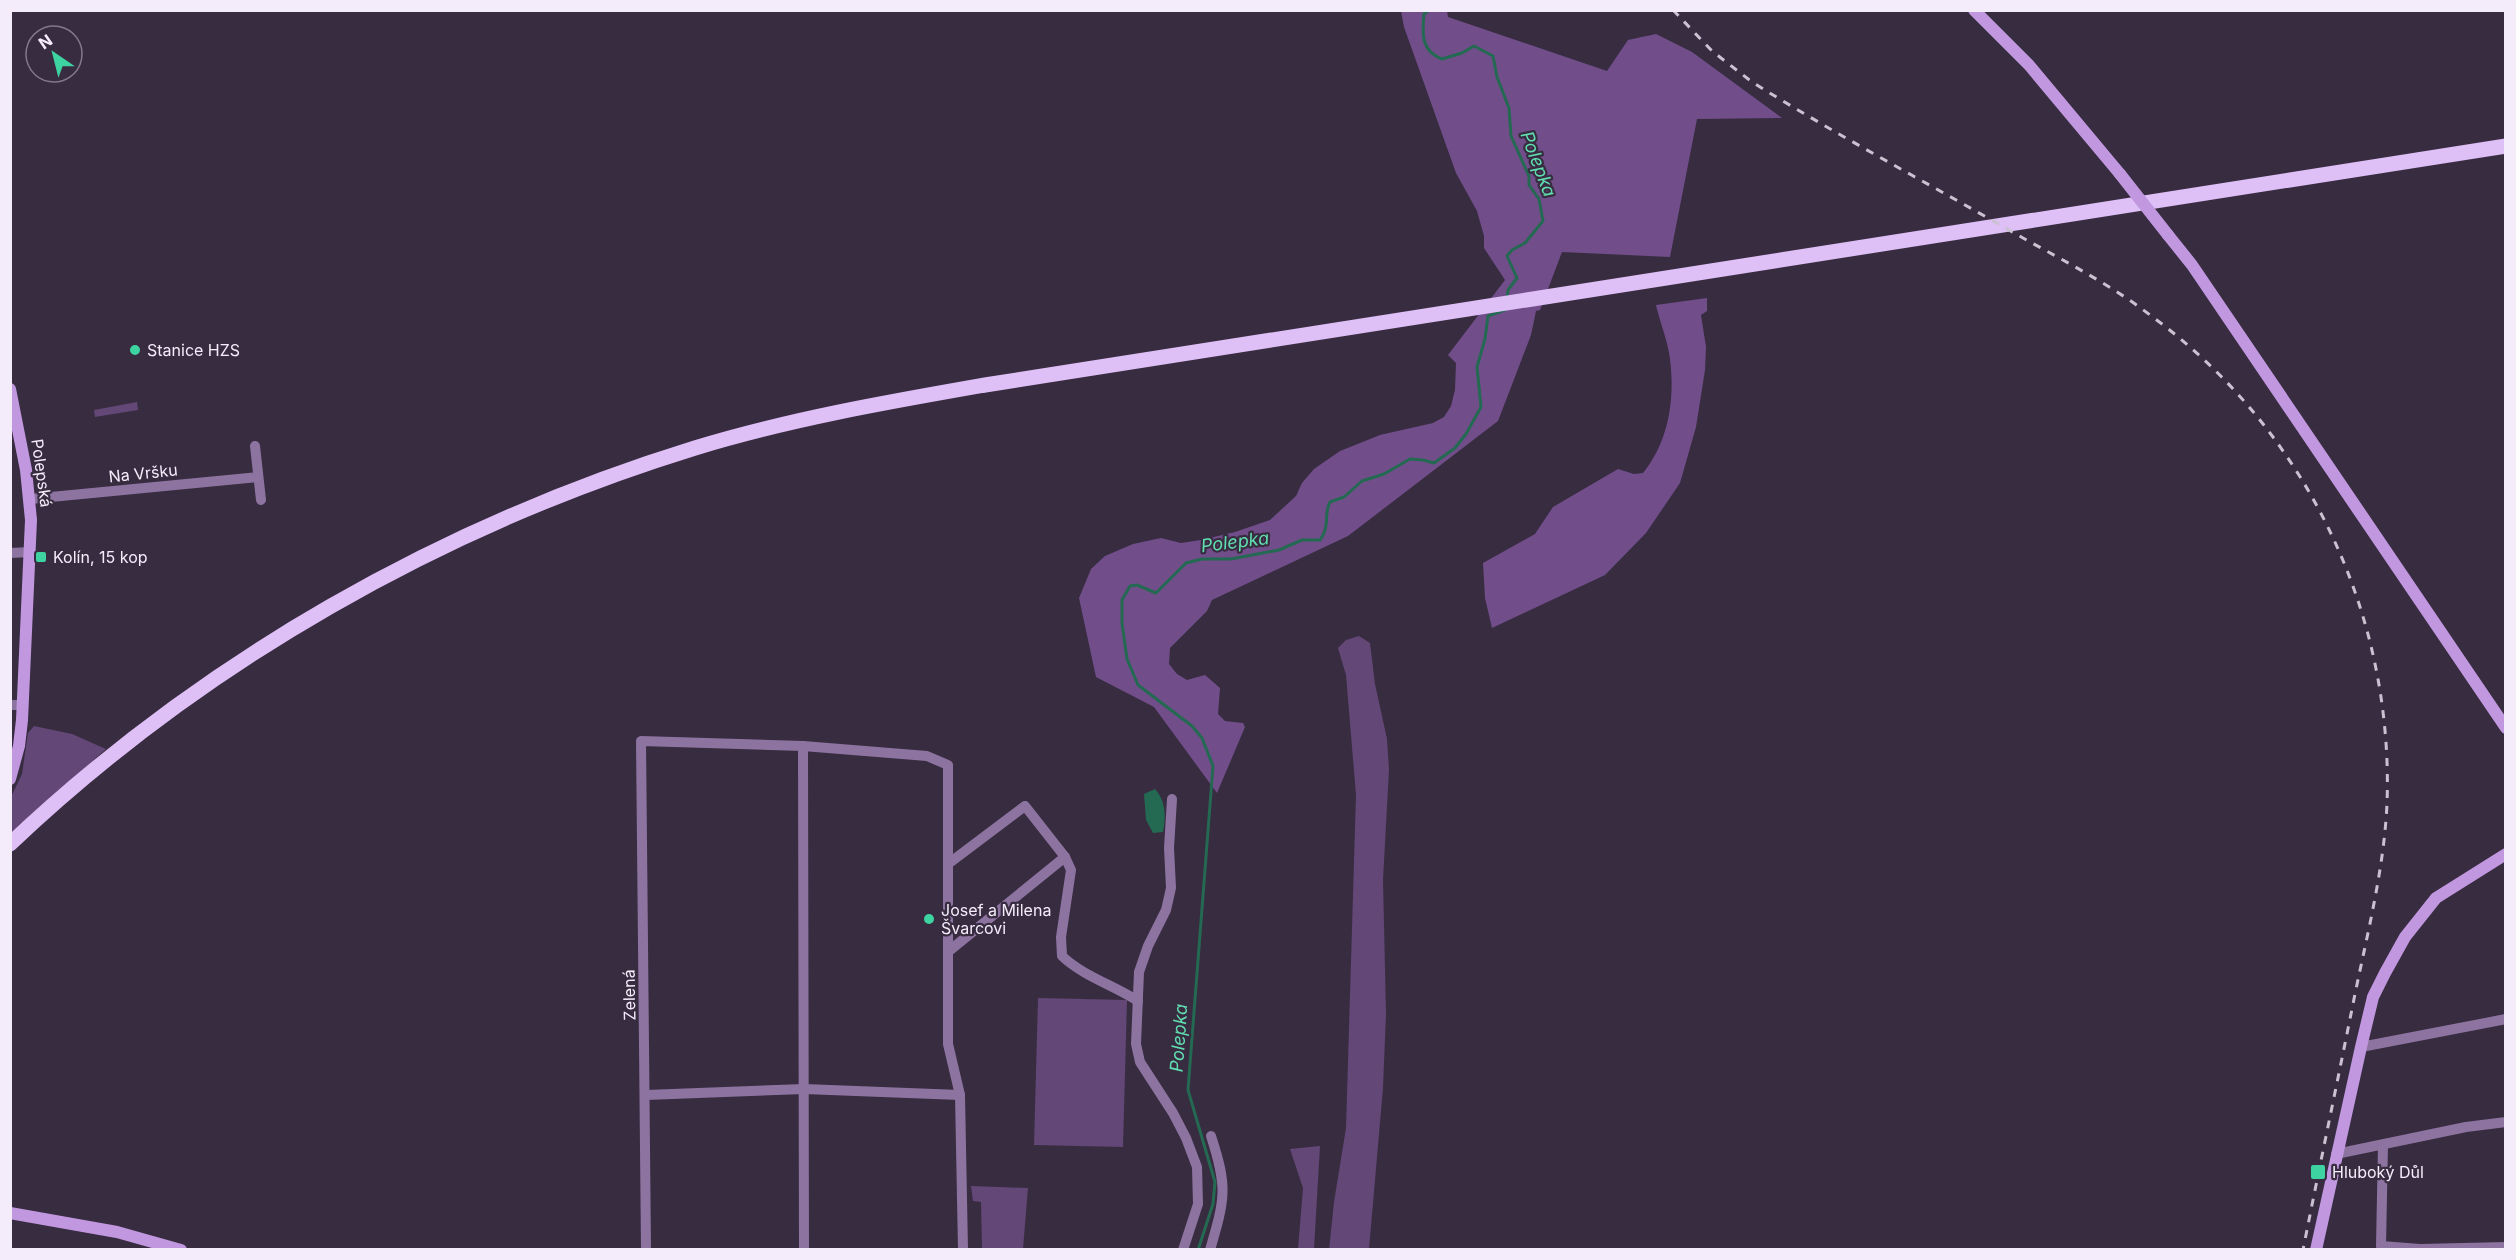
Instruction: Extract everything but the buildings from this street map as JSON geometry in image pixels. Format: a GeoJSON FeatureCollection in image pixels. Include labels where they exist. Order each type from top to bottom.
{"type":"FeatureCollection","features":[{"type":"Feature","properties":{"kind":"main road"},"geometry":{"type":"LineString","coordinates":[[10,844],[72,789],[196,692],[323,611],[439,549],[494,523],[587,485],[697,448],[843,411],[997,383],[2505,146]]}},
{"type":"Feature","properties":{"kind":"street"},"geometry":{"type":"LineString","coordinates":[[1974,10],[2029,65],[2192,265],[2505,728]]}},
{"type":"Feature","properties":{"kind":"street","name":"Polepská"},"geometry":{"type":"LineString","coordinates":[[11,398],[30,499],[31,552],[17,705],[20,746],[11,778]]}},
{"type":"Feature","properties":{"kind":"street"},"geometry":{"type":"LineString","coordinates":[[255,446],[261,500]]}},
{"type":"Feature","properties":{"kind":"street","name":"Na Vršku"},"geometry":{"type":"LineString","coordinates":[[30,499],[258,477]]}},
{"type":"Feature","properties":{"kind":"street"},"geometry":{"type":"LineString","coordinates":[[10,553],[31,552]]}},
{"type":"Feature","properties":{"kind":"street","name":"Zelená"},"geometry":{"type":"LineString","coordinates":[[646,1250],[641,741],[803,746]]}},
{"type":"Feature","properties":{"kind":"street"},"geometry":{"type":"LineString","coordinates":[[804,1250],[803,746],[927,756],[948,765],[948,1044],[960,1095],[963,1250]]}},
{"type":"Feature","properties":{"kind":"street"},"geometry":{"type":"LineString","coordinates":[[1172,799],[1168,848],[1171,888],[1166,910],[1148,946],[1139,972],[1136,1044],[1140,1062],[1177,1121],[1197,1167],[1198,1204],[1183,1250]]}},
{"type":"Feature","properties":{"kind":"street"},"geometry":{"type":"LineString","coordinates":[[948,864],[1025,806],[1065,857],[1071,870],[1061,937],[1062,956],[1073,967],[1118,988],[1138,1001]]}},
{"type":"Feature","properties":{"kind":"street"},"geometry":{"type":"LineString","coordinates":[[2316,1250],[2373,998],[2405,937],[2423,912],[2436,898],[2454,885],[2505,854]]}},
{"type":"Feature","properties":{"kind":"street"},"geometry":{"type":"LineString","coordinates":[[949,951],[1065,857]]}},
{"type":"Feature","properties":{"kind":"street"},"geometry":{"type":"LineString","coordinates":[[2361,1047],[2505,1019]]}},
{"type":"Feature","properties":{"kind":"street"},"geometry":{"type":"LineString","coordinates":[[646,1095],[804,1089],[960,1095]]}},
{"type":"Feature","properties":{"kind":"street"},"geometry":{"type":"LineString","coordinates":[[2336,1154],[2466,1127],[2505,1122]]}},
{"type":"Feature","properties":{"kind":"street"},"geometry":{"type":"LineString","coordinates":[[1210,1250],[1223,1203],[1224,1190],[1222,1171],[1211,1136]]}},
{"type":"Feature","properties":{"kind":"street"},"geometry":{"type":"LineString","coordinates":[[2383,1144],[2381,1248],[2505,1247]]}},
{"type":"Feature","properties":{"kind":"street"},"geometry":{"type":"LineString","coordinates":[[10,1213],[117,1232],[180,1250]]}},
{"type":"Feature","properties":{"kind":"shaded area"},"geometry":{"type":"Polygon","coordinates":[[[1401,11],[1447,11],[1448,17],[1607,71],[1628,40],[1656,34],[1692,52],[1782,118],[1697,119],[1670,257],[1562,252],[1540,310],[1536,311],[1531,335],[1498,421],[1348,536],[1212,600],[1207,611],[1170,648],[1169,664],[1177,674],[1187,680],[1205,675],[1220,688],[1218,714],[1225,721],[1243,723],[1245,727],[1217,793],[1154,707],[1096,677],[1079,598],[1091,569],[1105,556],[1133,544],[1161,538],[1181,543],[1201,540],[1270,520],[1296,496],[1302,483],[1314,469],[1340,451],[1380,435],[1433,423],[1444,417],[1451,406],[1455,390],[1456,363],[1448,355],[1505,280],[1484,248],[1484,236],[1477,211],[1456,173],[1404,27],[1401,11]]]}},
{"type":"Feature","properties":{"kind":"shaded area"},"geometry":{"type":"Polygon","coordinates":[[[1707,298],[1707,311],[1701,315],[1706,347],[1705,370],[1696,427],[1680,483],[1646,533],[1605,575],[1492,628],[1485,598],[1483,563],[1535,534],[1553,507],[1618,469],[1634,474],[1643,473],[1659,447],[1671,404],[1670,359],[1656,305],[1707,298]]]}},
{"type":"Feature","properties":{"kind":"shaded area"},"geometry":{"type":"Polygon","coordinates":[[[137,402],[138,410],[95,417],[94,410],[137,402]]]}},
{"type":"Feature","properties":{"kind":"shaded area"},"geometry":{"type":"Polygon","coordinates":[[[1359,636],[1370,643],[1375,684],[1387,739],[1389,770],[1383,880],[1386,1014],[1383,1088],[1369,1249],[1329,1250],[1346,1128],[1356,795],[1346,675],[1338,648],[1346,640],[1359,636]]]}},
{"type":"Feature","properties":{"kind":"shaded area"},"geometry":{"type":"Polygon","coordinates":[[[34,726],[72,734],[106,749],[11,833],[11,797],[22,774],[28,733],[34,726]]]}},
{"type":"Feature","properties":{"kind":"shaded area"},"geometry":{"type":"Polygon","coordinates":[[[1155,789],[1163,804],[1165,821],[1163,832],[1153,833],[1146,820],[1144,794],[1155,789]]]}},
{"type":"Feature","properties":{"kind":"shaded area"},"geometry":{"type":"Polygon","coordinates":[[[1038,998],[1127,1000],[1123,1147],[1034,1145],[1038,998]]]}},
{"type":"Feature","properties":{"kind":"shaded area"},"geometry":{"type":"Polygon","coordinates":[[[1320,1146],[1314,1249],[1298,1249],[1303,1188],[1290,1149],[1320,1146]]]}},
{"type":"Feature","properties":{"kind":"shaded area"},"geometry":{"type":"Polygon","coordinates":[[[971,1186],[1028,1188],[1023,1249],[982,1249],[981,1202],[973,1201],[971,1186]]]}},
{"type":"Feature","properties":{"kind":"waterway","name":"Polepka"},"geometry":{"type":"LineString","coordinates":[[1429,10],[1424,14],[1423,35],[1427,47],[1435,56],[1442,59],[1462,53],[1474,46],[1493,56],[1497,77],[1509,108],[1511,136],[1529,176],[1529,185],[1539,199],[1543,221],[1525,243],[1512,250],[1507,256],[1517,278],[1508,290],[1507,297]]}},
{"type":"Feature","properties":{"kind":"waterway","name":"Polepka"},"geometry":{"type":"LineString","coordinates":[[1198,1250],[1213,1204],[1215,1182],[1188,1090],[1213,766],[1202,738],[1192,726],[1138,685],[1127,659],[1122,623],[1122,600],[1130,586],[1137,585],[1156,593],[1186,563],[1202,559],[1231,559],[1279,550],[1302,540],[1320,540],[1325,530],[1330,502],[1344,497],[1362,481],[1384,474],[1410,459],[1434,463],[1455,448],[1481,407],[1477,367],[1485,339],[1488,316],[1505,310]]}},
{"type":"Feature","properties":{"kind":"railway"},"geometry":{"type":"LineString","coordinates":[[1673,10],[1712,51],[1752,82],[1853,142],[2088,274],[2150,315],[2205,361],[2253,412],[2295,469],[2329,530],[2356,595],[2375,662],[2385,732],[2387,804],[2383,852],[2375,899],[2303,1250]]}},
{"type":"Feature","properties":{"kind":"place","name":"Stanice HZS"},"geometry":{"type":"Point","coordinates":[135,350]}},
{"type":"Feature","properties":{"kind":"place","name":"Kolín, 15 kop"},"geometry":{"type":"Point","coordinates":[41,557]}},
{"type":"Feature","properties":{"kind":"place","name":"Josef a Milena Švarcovi"},"geometry":{"type":"Point","coordinates":[929,919]}},
{"type":"Feature","properties":{"kind":"place","name":"Hluboký Důl"},"geometry":{"type":"Point","coordinates":[2318,1172]}}]}
